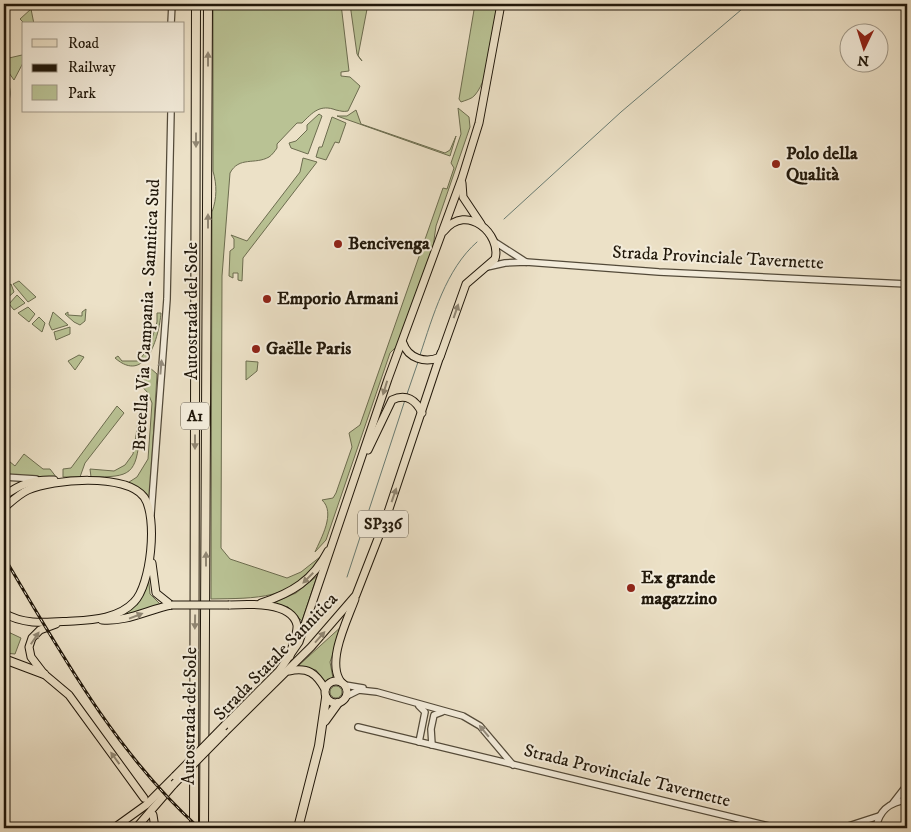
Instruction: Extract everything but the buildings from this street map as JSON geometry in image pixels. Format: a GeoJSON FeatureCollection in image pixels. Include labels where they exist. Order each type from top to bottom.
{"type":"FeatureCollection","features":[{"type":"Feature","properties":{"kind":"highway","name":"Autostrada del Sole"},"geometry":{"type":"LineString","coordinates":[[194,828],[196,4]]}},
{"type":"Feature","properties":{"kind":"highway","name":"Autostrada del Sole"},"geometry":{"type":"LineString","coordinates":[[204,828],[208,4]]}},
{"type":"Feature","properties":{"kind":"highway"},"geometry":{"type":"LineString","coordinates":[[4,659],[44,674]]}},
{"type":"Feature","properties":{"kind":"highway"},"geometry":{"type":"LineString","coordinates":[[298,828],[324,723],[326,698]]}},
{"type":"Feature","properties":{"kind":"highway"},"geometry":{"type":"LineString","coordinates":[[324,723],[338,703]]}},
{"type":"Feature","properties":{"kind":"main road","name":"Strada Statale Sannitica"},"geometry":{"type":"LineString","coordinates":[[136,828],[174,780],[266,684],[290,656],[299,642],[364,456],[388,379],[403,342],[480,124],[501,4]]}},
{"type":"Feature","properties":{"kind":"main road"},"geometry":{"type":"LineString","coordinates":[[462,178],[463,197],[482,227]]}},
{"type":"Feature","properties":{"kind":"main road","name":"Strada Statale Sannitica"},"geometry":{"type":"LineString","coordinates":[[343,683],[335,671],[335,660],[356,595],[422,413],[440,355],[466,284],[487,268],[495,259],[497,249],[495,242],[482,227],[468,219],[459,219],[451,223],[439,240]]}},
{"type":"Feature","properties":{"kind":"main road"},"geometry":{"type":"LineString","coordinates":[[403,342],[406,350],[413,356],[431,360],[440,355]]}},
{"type":"Feature","properties":{"kind":"main road"},"geometry":{"type":"LineString","coordinates":[[364,456],[375,439],[392,400],[400,396],[414,401],[422,413]]}},
{"type":"Feature","properties":{"kind":"main road"},"geometry":{"type":"LineString","coordinates":[[4,496],[22,484],[38,480],[107,482],[135,488],[145,499],[151,521],[153,587],[161,598],[171,605]]}},
{"type":"Feature","properties":{"kind":"main road"},"geometry":{"type":"LineString","coordinates":[[4,508],[27,491],[59,481]]}},
{"type":"Feature","properties":{"kind":"main road","name":"Strada Statale Sannitica"},"geometry":{"type":"LineString","coordinates":[[258,604],[290,592],[305,582],[317,570],[335,538]]}},
{"type":"Feature","properties":{"kind":"main road"},"geometry":{"type":"LineString","coordinates":[[4,613],[17,620],[31,622],[100,620],[134,602],[146,580],[151,554]]}},
{"type":"Feature","properties":{"kind":"main road","name":"Strada Statale Sannitica"},"geometry":{"type":"LineString","coordinates":[[174,780],[286,672],[333,623],[356,595]]}},
{"type":"Feature","properties":{"kind":"main road","name":"Strada Statale Sannitica"},"geometry":{"type":"LineString","coordinates":[[100,620],[116,621],[128,619],[171,605],[258,604],[284,610],[291,615],[296,624],[296,630],[290,656]]}},
{"type":"Feature","properties":{"kind":"main road"},"geometry":{"type":"LineString","coordinates":[[72,621],[46,628],[32,638],[29,647],[31,657],[44,674],[69,696],[144,798]]}},
{"type":"Feature","properties":{"kind":"main road"},"geometry":{"type":"LineString","coordinates":[[286,672],[298,669],[317,675],[325,689],[326,698],[331,702],[338,703],[347,696],[343,683],[331,682],[325,689]]}},
{"type":"Feature","properties":{"kind":"main road"},"geometry":{"type":"LineString","coordinates":[[114,828],[146,805],[174,780]]}},
{"type":"Feature","properties":{"kind":"main road"},"geometry":{"type":"LineString","coordinates":[[153,814],[155,828]]}},
{"type":"Feature","properties":{"kind":"street"},"geometry":{"type":"LineString","coordinates":[[172,4],[172,22]]}},
{"type":"Feature","properties":{"kind":"street","name":"Bretella Via Campania - Sannitica Sud"},"geometry":{"type":"LineString","coordinates":[[151,521],[167,299],[171,112]]}},
{"type":"Feature","properties":{"kind":"street","name":"Strada Provinciale Tavernette"},"geometry":{"type":"LineString","coordinates":[[495,242],[526,262]]}},
{"type":"Feature","properties":{"kind":"street","name":"Strada Provinciale Tavernette"},"geometry":{"type":"LineString","coordinates":[[487,268],[504,263],[526,262],[659,272],[907,284]]}},
{"type":"Feature","properties":{"kind":"street"},"geometry":{"type":"LineString","coordinates":[[4,478],[38,480]]}},
{"type":"Feature","properties":{"kind":"street","name":"Strada Provinciale Tavernette"},"geometry":{"type":"LineString","coordinates":[[343,683],[473,720],[513,765],[777,828]]}},
{"type":"Feature","properties":{"kind":"street","name":"Strada Provinciale Tavernette"},"geometry":{"type":"LineString","coordinates":[[347,696],[359,690],[372,691]]}},
{"type":"Feature","properties":{"kind":"street"},"geometry":{"type":"LineString","coordinates":[[413,702],[425,712],[419,742]]}},
{"type":"Feature","properties":{"kind":"street"},"geometry":{"type":"LineString","coordinates":[[432,745],[431,729],[434,715],[445,711]]}},
{"type":"Feature","properties":{"kind":"street"},"geometry":{"type":"LineString","coordinates":[[358,727],[513,765]]}},
{"type":"Feature","properties":{"kind":"street"},"geometry":{"type":"LineString","coordinates":[[842,828],[878,816],[893,803],[907,784]]}},
{"type":"Feature","properties":{"kind":"street"},"geometry":{"type":"LineString","coordinates":[[893,803],[907,800]]}},
{"type":"Feature","properties":{"kind":"street"},"geometry":{"type":"LineString","coordinates":[[876,828],[878,816]]}},
{"type":"Feature","properties":{"kind":"green space"},"geometry":{"type":"Polygon","coordinates":[[[213,4],[341,4],[349,71],[341,72],[341,76],[350,77],[360,86],[348,111],[330,108],[317,110],[302,123],[297,123],[277,144],[277,148],[269,157],[238,164],[230,173],[222,276],[221,548],[230,559],[287,578],[301,572],[320,557],[299,582],[287,589],[258,597],[211,599],[212,212],[216,192],[213,171],[213,4]]]}},
{"type":"Feature","properties":{"kind":"green space"},"geometry":{"type":"Polygon","coordinates":[[[350,4],[368,4],[358,56],[357,54],[350,4]]]}},
{"type":"Feature","properties":{"kind":"green space"},"geometry":{"type":"Polygon","coordinates":[[[475,4],[498,4],[485,76],[475,95],[461,102],[459,99],[475,4]]]}},
{"type":"Feature","properties":{"kind":"green space"},"geometry":{"type":"Polygon","coordinates":[[[31,9],[34,22],[23,22],[20,19],[31,9]]]}},
{"type":"Feature","properties":{"kind":"green space"},"geometry":{"type":"Polygon","coordinates":[[[22,55],[22,65],[14,80],[4,66],[4,63],[9,58],[22,55]]]}},
{"type":"Feature","properties":{"kind":"green space"},"geometry":{"type":"Polygon","coordinates":[[[4,74],[8,83],[10,98],[4,111],[4,74]]]}},
{"type":"Feature","properties":{"kind":"green space"},"geometry":{"type":"Polygon","coordinates":[[[458,108],[469,117],[470,127],[436,226],[433,247],[400,343],[390,353],[326,540],[315,552],[324,533],[328,518],[326,505],[322,500],[333,498],[336,493],[352,447],[349,433],[360,425],[443,188],[447,189],[454,168],[451,163],[461,134],[458,108]]]}},
{"type":"Feature","properties":{"kind":"green space"},"geometry":{"type":"Polygon","coordinates":[[[356,110],[361,124],[445,153],[450,150],[456,136],[450,156],[337,116],[347,116],[356,110]]]}},
{"type":"Feature","properties":{"kind":"green space"},"geometry":{"type":"Polygon","coordinates":[[[319,114],[322,116],[308,154],[291,148],[289,143],[296,141],[307,130],[307,125],[319,114]]]}},
{"type":"Feature","properties":{"kind":"green space"},"geometry":{"type":"Polygon","coordinates":[[[332,117],[346,123],[339,143],[335,142],[326,160],[316,157],[319,147],[322,147],[332,117]]]}},
{"type":"Feature","properties":{"kind":"green space"},"geometry":{"type":"Polygon","coordinates":[[[303,158],[317,162],[243,258],[242,281],[238,280],[238,273],[233,273],[233,278],[229,276],[230,251],[234,248],[234,239],[231,235],[247,241],[300,172],[303,158]]]}},
{"type":"Feature","properties":{"kind":"green space"},"geometry":{"type":"Polygon","coordinates":[[[19,281],[36,297],[28,302],[13,284],[19,281]]]}},
{"type":"Feature","properties":{"kind":"green space"},"geometry":{"type":"Polygon","coordinates":[[[11,284],[14,292],[4,301],[4,288],[11,284]]]}},
{"type":"Feature","properties":{"kind":"green space"},"geometry":{"type":"Polygon","coordinates":[[[17,295],[25,303],[14,310],[9,304],[17,295]]]}},
{"type":"Feature","properties":{"kind":"green space"},"geometry":{"type":"Polygon","coordinates":[[[28,307],[35,314],[29,322],[18,313],[28,307]]]}},
{"type":"Feature","properties":{"kind":"green space"},"geometry":{"type":"Polygon","coordinates":[[[86,309],[85,321],[80,325],[65,314],[68,312],[68,315],[82,316],[82,312],[86,309]]]}},
{"type":"Feature","properties":{"kind":"green space"},"geometry":{"type":"Polygon","coordinates":[[[53,312],[68,325],[52,330],[49,324],[53,312]]]}},
{"type":"Feature","properties":{"kind":"green space"},"geometry":{"type":"Polygon","coordinates":[[[157,313],[161,313],[154,345],[143,362],[135,366],[126,365],[115,358],[118,356],[122,361],[139,361],[150,345],[157,322],[157,313]]]}},
{"type":"Feature","properties":{"kind":"green space"},"geometry":{"type":"Polygon","coordinates":[[[39,317],[45,323],[42,332],[32,324],[39,317]]]}},
{"type":"Feature","properties":{"kind":"green space"},"geometry":{"type":"Polygon","coordinates":[[[70,327],[70,334],[56,340],[54,332],[70,327]]]}},
{"type":"Feature","properties":{"kind":"green space"},"geometry":{"type":"Polygon","coordinates":[[[79,355],[84,357],[75,370],[68,361],[79,355]]]}},
{"type":"Feature","properties":{"kind":"green space"},"geometry":{"type":"Polygon","coordinates":[[[246,361],[258,362],[257,371],[246,380],[246,361]]]}},
{"type":"Feature","properties":{"kind":"green space"},"geometry":{"type":"Polygon","coordinates":[[[149,367],[157,374],[149,509],[146,500],[126,484],[137,477],[148,459],[152,403],[148,393],[138,382],[149,367]]]}},
{"type":"Feature","properties":{"kind":"green space"},"geometry":{"type":"Polygon","coordinates":[[[141,403],[142,422],[133,466],[123,474],[91,477],[90,469],[114,471],[125,465],[133,454],[141,403]]]}},
{"type":"Feature","properties":{"kind":"green space"},"geometry":{"type":"Polygon","coordinates":[[[117,406],[124,413],[85,463],[80,477],[63,477],[63,469],[71,468],[117,406]]]}},
{"type":"Feature","properties":{"kind":"green space"},"geometry":{"type":"Polygon","coordinates":[[[24,454],[43,469],[50,469],[57,478],[4,475],[4,457],[15,466],[24,454]]]}},
{"type":"Feature","properties":{"kind":"green space"},"geometry":{"type":"Polygon","coordinates":[[[148,573],[150,594],[161,605],[132,615],[113,618],[132,607],[148,573]]]}},
{"type":"Feature","properties":{"kind":"green space"},"geometry":{"type":"Polygon","coordinates":[[[317,576],[302,621],[288,607],[273,603],[296,593],[317,576]]]}},
{"type":"Feature","properties":{"kind":"green space"},"geometry":{"type":"Polygon","coordinates":[[[343,625],[330,662],[333,678],[325,682],[316,670],[297,667],[343,625]]]}},
{"type":"Feature","properties":{"kind":"green space"},"geometry":{"type":"Polygon","coordinates":[[[4,630],[21,638],[15,654],[4,653],[4,630]]]}},
{"type":"Feature","properties":{"kind":"green space"},"geometry":{"type":"Polygon","coordinates":[[[334,686],[338,686],[342,692],[338,698],[334,698],[330,694],[330,690],[334,686]]]}},
{"type":"Feature","properties":{"kind":"waterway"},"geometry":{"type":"LineString","coordinates":[[504,219],[621,112],[748,4]]}},
{"type":"Feature","properties":{"kind":"waterway"},"geometry":{"type":"LineString","coordinates":[[420,355],[449,279],[466,253],[477,242]]}},
{"type":"Feature","properties":{"kind":"waterway"},"geometry":{"type":"LineString","coordinates":[[407,394],[418,362]]}},
{"type":"Feature","properties":{"kind":"waterway"},"geometry":{"type":"LineString","coordinates":[[347,577],[405,400]]}},
{"type":"Feature","properties":{"kind":"railway"},"geometry":{"type":"LineString","coordinates":[[4,557],[69,665],[115,734],[141,767],[199,828]]}},
{"type":"Feature","properties":{"kind":"place","name":"Polo della Qualità"},"geometry":{"type":"Point","coordinates":[776,164]}},
{"type":"Feature","properties":{"kind":"place","name":"Bencivenga"},"geometry":{"type":"Point","coordinates":[338,244]}},
{"type":"Feature","properties":{"kind":"place","name":"Emporio Armani"},"geometry":{"type":"Point","coordinates":[267,299]}},
{"type":"Feature","properties":{"kind":"place","name":"Gaëlle Paris"},"geometry":{"type":"Point","coordinates":[256,349]}},
{"type":"Feature","properties":{"kind":"place","name":"Ex grande magazzino"},"geometry":{"type":"Point","coordinates":[631,588]}}]}
